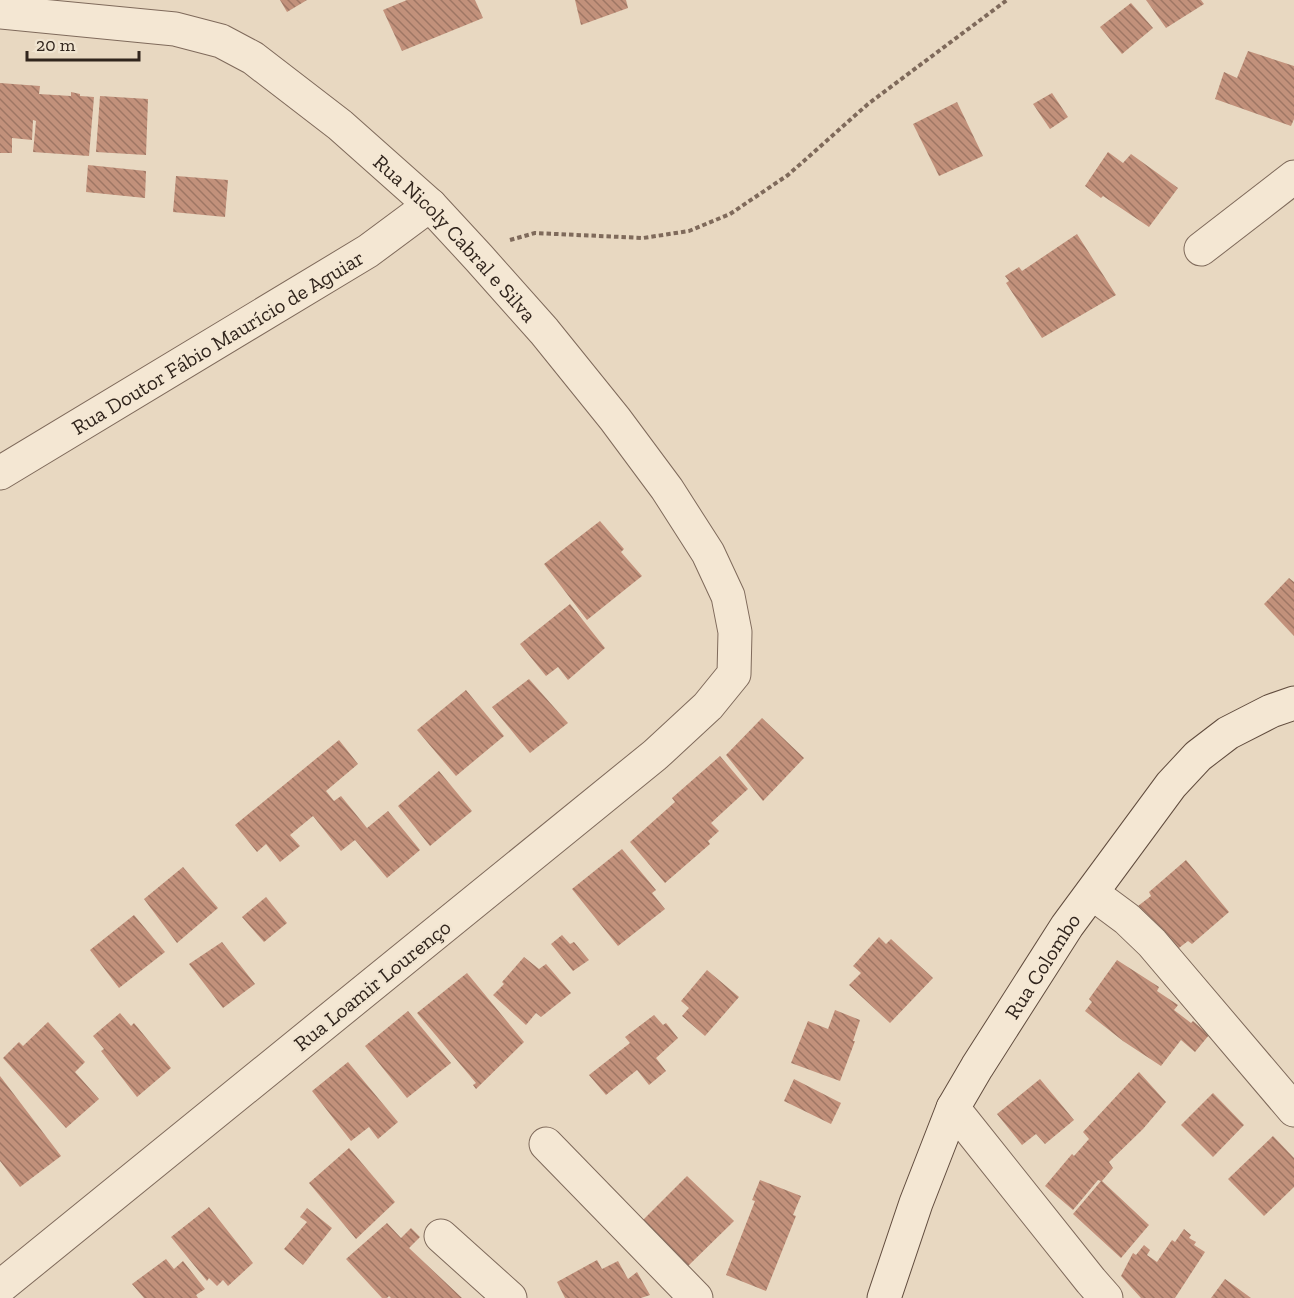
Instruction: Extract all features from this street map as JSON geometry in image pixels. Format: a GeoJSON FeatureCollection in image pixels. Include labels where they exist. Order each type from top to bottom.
{"type":"FeatureCollection","features":[{"type":"Feature","properties":{"kind":"street","name":"Rua Nicoly Cabral e Silva"},"geometry":{"type":"LineString","coordinates":[[0,12],[175,29],[220,40],[253,58],[292,87],[340,125],[430,205],[544,332],[615,419],[667,489],[708,553],[728,596],[735,632],[734,674]]}},
{"type":"Feature","properties":{"kind":"street"},"geometry":{"type":"LineString","coordinates":[[1201,249],[1294,177]]}},
{"type":"Feature","properties":{"kind":"street","name":"Rua Doutor Fábio Maurício de Aguiar"},"geometry":{"type":"LineString","coordinates":[[0,473],[368,251],[430,205]]}},
{"type":"Feature","properties":{"kind":"street","name":"Rua Loamir Lourenço"},"geometry":{"type":"LineString","coordinates":[[0,1287],[655,755],[708,706],[734,674]]}},
{"type":"Feature","properties":{"kind":"street","name":"Rua Colombo"},"geometry":{"type":"LineString","coordinates":[[884,1298],[916,1203],[953,1108],[1067,926],[1170,785],[1198,756],[1228,733],[1271,711],[1294,704]]}},
{"type":"Feature","properties":{"kind":"street"},"geometry":{"type":"LineString","coordinates":[[1092,892],[1127,919],[1152,943],[1294,1110]]}},
{"type":"Feature","properties":{"kind":"street"},"geometry":{"type":"LineString","coordinates":[[953,1108],[1106,1298]]}},
{"type":"Feature","properties":{"kind":"street"},"geometry":{"type":"LineString","coordinates":[[546,1143],[696,1298]]}},
{"type":"Feature","properties":{"kind":"street"},"geometry":{"type":"LineString","coordinates":[[441,1236],[510,1298]]}},
{"type":"Feature","properties":{"kind":"path"},"geometry":{"type":"LineString","coordinates":[[479,258],[512,239],[535,233],[643,238],[689,231],[730,214],[788,176],[868,104],[1007,0]]}},
{"type":"Feature","properties":{"kind":"building"},"geometry":{"type":"Polygon","coordinates":[[[280,0],[307,0],[287,12],[280,0]]]}},
{"type":"Feature","properties":{"kind":"building"},"geometry":{"type":"Polygon","coordinates":[[[407,0],[475,0],[483,18],[402,51],[383,10],[407,0]]]}},
{"type":"Feature","properties":{"kind":"building"},"geometry":{"type":"Polygon","coordinates":[[[575,0],[626,0],[628,8],[581,25],[575,0]]]}},
{"type":"Feature","properties":{"kind":"building"},"geometry":{"type":"Polygon","coordinates":[[[1146,0],[1201,0],[1204,4],[1166,28],[1146,0]]]}},
{"type":"Feature","properties":{"kind":"building"},"geometry":{"type":"Polygon","coordinates":[[[1131,3],[1153,28],[1122,54],[1100,27],[1131,3]]]}},
{"type":"Feature","properties":{"kind":"building"},"geometry":{"type":"Polygon","coordinates":[[[1248,51],[1294,66],[1294,119],[1291,126],[1215,99],[1224,72],[1237,78],[1248,51]]]}},
{"type":"Feature","properties":{"kind":"building"},"geometry":{"type":"Polygon","coordinates":[[[0,83],[40,86],[39,94],[71,96],[71,92],[80,94],[80,96],[94,97],[89,156],[33,152],[36,121],[33,120],[32,140],[12,138],[12,153],[0,153],[0,83]]]}},
{"type":"Feature","properties":{"kind":"building"},"geometry":{"type":"Polygon","coordinates":[[[1052,93],[1068,117],[1050,129],[1033,104],[1052,93]]]}},
{"type":"Feature","properties":{"kind":"building"},"geometry":{"type":"Polygon","coordinates":[[[100,96],[148,99],[146,155],[96,152],[100,96]]]}},
{"type":"Feature","properties":{"kind":"building"},"geometry":{"type":"Polygon","coordinates":[[[957,102],[983,156],[939,176],[913,124],[957,102]]]}},
{"type":"Feature","properties":{"kind":"building"},"geometry":{"type":"Polygon","coordinates":[[[1108,152],[1123,163],[1131,154],[1178,188],[1149,227],[1085,186],[1108,152]]]}},
{"type":"Feature","properties":{"kind":"building"},"geometry":{"type":"Polygon","coordinates":[[[88,165],[146,171],[145,198],[86,192],[88,165]]]}},
{"type":"Feature","properties":{"kind":"building"},"geometry":{"type":"Polygon","coordinates":[[[176,176],[228,180],[225,217],[173,212],[176,176]]]}},
{"type":"Feature","properties":{"kind":"building"},"geometry":{"type":"Polygon","coordinates":[[[1077,234],[1116,295],[1042,338],[1006,283],[1009,281],[1005,276],[1019,267],[1022,271],[1077,234]]]}},
{"type":"Feature","properties":{"kind":"building"},"geometry":{"type":"Polygon","coordinates":[[[600,521],[624,549],[621,552],[642,576],[587,620],[544,564],[600,521]]]}},
{"type":"Feature","properties":{"kind":"building"},"geometry":{"type":"Polygon","coordinates":[[[1289,578],[1294,582],[1294,636],[1264,604],[1289,578]]]}},
{"type":"Feature","properties":{"kind":"building"},"geometry":{"type":"Polygon","coordinates":[[[570,604],[605,648],[568,680],[558,667],[546,676],[520,644],[570,604]]]}},
{"type":"Feature","properties":{"kind":"building"},"geometry":{"type":"Polygon","coordinates":[[[529,679],[568,723],[530,753],[492,707],[529,679]]]}},
{"type":"Feature","properties":{"kind":"building"},"geometry":{"type":"Polygon","coordinates":[[[466,690],[504,736],[456,776],[417,730],[466,690]]]}},
{"type":"Feature","properties":{"kind":"building"},"geometry":{"type":"Polygon","coordinates":[[[762,718],[804,758],[763,801],[726,755],[762,718]]]}},
{"type":"Feature","properties":{"kind":"building"},"geometry":{"type":"Polygon","coordinates":[[[339,740],[358,764],[326,791],[334,801],[341,796],[367,828],[388,811],[420,850],[387,878],[355,840],[341,851],[313,816],[290,835],[300,846],[280,862],[266,844],[257,852],[235,825],[339,740]]]}},
{"type":"Feature","properties":{"kind":"building"},"geometry":{"type":"Polygon","coordinates":[[[720,756],[748,789],[711,823],[719,831],[708,841],[710,844],[665,883],[630,842],[675,802],[672,798],[720,756]]]}},
{"type":"Feature","properties":{"kind":"building"},"geometry":{"type":"Polygon","coordinates":[[[439,771],[472,811],[430,846],[398,806],[439,771]]]}},
{"type":"Feature","properties":{"kind":"building"},"geometry":{"type":"Polygon","coordinates":[[[622,849],[656,890],[652,893],[665,909],[618,946],[572,889],[622,849]]]}},
{"type":"Feature","properties":{"kind":"building"},"geometry":{"type":"Polygon","coordinates":[[[1186,860],[1229,912],[1192,944],[1188,941],[1175,951],[1138,906],[1151,896],[1149,892],[1186,860]]]}},
{"type":"Feature","properties":{"kind":"building"},"geometry":{"type":"Polygon","coordinates":[[[183,867],[218,908],[177,943],[144,899],[183,867]]]}},
{"type":"Feature","properties":{"kind":"building"},"geometry":{"type":"Polygon","coordinates":[[[266,897],[287,923],[264,942],[242,917],[266,897]]]}},
{"type":"Feature","properties":{"kind":"building"},"geometry":{"type":"Polygon","coordinates":[[[134,915],[165,952],[119,988],[90,950],[134,915]]]}},
{"type":"Feature","properties":{"kind":"building"},"geometry":{"type":"Polygon","coordinates":[[[562,935],[570,944],[574,942],[589,960],[573,971],[551,944],[562,935]]]}},
{"type":"Feature","properties":{"kind":"building"},"geometry":{"type":"Polygon","coordinates":[[[879,937],[886,944],[891,939],[933,978],[890,1023],[849,985],[861,973],[853,966],[879,937]]]}},
{"type":"Feature","properties":{"kind":"building"},"geometry":{"type":"Polygon","coordinates":[[[222,942],[255,984],[223,1008],[189,964],[222,942]]]}},
{"type":"Feature","properties":{"kind":"building"},"geometry":{"type":"Polygon","coordinates":[[[524,957],[539,969],[546,964],[571,993],[541,1017],[536,1013],[526,1025],[493,995],[524,957]]]}},
{"type":"Feature","properties":{"kind":"building"},"geometry":{"type":"Polygon","coordinates":[[[1117,960],[1159,987],[1157,991],[1178,1005],[1174,1010],[1191,1023],[1193,1021],[1209,1035],[1195,1052],[1181,1040],[1161,1066],[1123,1041],[1085,1011],[1092,1002],[1089,999],[1117,960]]]}},
{"type":"Feature","properties":{"kind":"building"},"geometry":{"type":"Polygon","coordinates":[[[707,970],[739,997],[705,1036],[682,1016],[689,1008],[681,1001],[707,970]]]}},
{"type":"Feature","properties":{"kind":"building"},"geometry":{"type":"Polygon","coordinates":[[[467,973],[524,1042],[476,1089],[473,1085],[476,1083],[417,1013],[467,973]]]}},
{"type":"Feature","properties":{"kind":"building"},"geometry":{"type":"Polygon","coordinates":[[[835,1010],[860,1020],[840,1081],[791,1063],[808,1021],[828,1029],[835,1010]]]}},
{"type":"Feature","properties":{"kind":"building"},"geometry":{"type":"Polygon","coordinates":[[[408,1011],[451,1063],[407,1098],[365,1046],[408,1011]]]}},
{"type":"Feature","properties":{"kind":"building"},"geometry":{"type":"Polygon","coordinates":[[[120,1013],[131,1026],[134,1023],[171,1068],[137,1097],[101,1051],[104,1049],[93,1036],[120,1013]]]}},
{"type":"Feature","properties":{"kind":"building"},"geometry":{"type":"Polygon","coordinates":[[[654,1015],[663,1025],[666,1023],[678,1038],[656,1058],[666,1071],[649,1085],[637,1070],[606,1095],[589,1075],[630,1043],[625,1037],[654,1015]]]}},
{"type":"Feature","properties":{"kind":"building"},"geometry":{"type":"Polygon","coordinates":[[[48,1022],[85,1062],[75,1072],[99,1099],[66,1128],[3,1058],[19,1042],[23,1046],[48,1022]]]}},
{"type":"Feature","properties":{"kind":"building"},"geometry":{"type":"Polygon","coordinates":[[[348,1062],[398,1122],[378,1139],[369,1127],[351,1141],[312,1091],[348,1062]]]}},
{"type":"Feature","properties":{"kind":"building"},"geometry":{"type":"Polygon","coordinates":[[[1139,1072],[1166,1102],[1143,1129],[1109,1162],[1113,1168],[1102,1181],[1149,1225],[1121,1258],[1073,1214],[1101,1181],[1098,1180],[1073,1210],[1045,1186],[1072,1154],[1074,1156],[1089,1139],[1083,1132],[1139,1072]]]}},
{"type":"Feature","properties":{"kind":"building"},"geometry":{"type":"Polygon","coordinates":[[[0,1076],[61,1156],[20,1187],[0,1161],[0,1076]]]}},
{"type":"Feature","properties":{"kind":"building"},"geometry":{"type":"Polygon","coordinates":[[[794,1079],[841,1103],[831,1124],[784,1101],[794,1079]]]}},
{"type":"Feature","properties":{"kind":"building"},"geometry":{"type":"Polygon","coordinates":[[[1040,1079],[1074,1120],[1045,1144],[1036,1134],[1022,1145],[997,1114],[1040,1079]]]}},
{"type":"Feature","properties":{"kind":"building"},"geometry":{"type":"Polygon","coordinates":[[[1213,1093],[1244,1125],[1213,1157],[1181,1125],[1213,1093]]]}},
{"type":"Feature","properties":{"kind":"building"},"geometry":{"type":"Polygon","coordinates":[[[1273,1136],[1294,1158],[1294,1187],[1264,1216],[1228,1179],[1273,1136]]]}},
{"type":"Feature","properties":{"kind":"building"},"geometry":{"type":"Polygon","coordinates":[[[349,1148],[395,1202],[356,1239],[309,1183],[349,1148]]]}},
{"type":"Feature","properties":{"kind":"building"},"geometry":{"type":"Polygon","coordinates":[[[687,1176],[734,1221],[687,1267],[642,1221],[687,1176]]]}},
{"type":"Feature","properties":{"kind":"building"},"geometry":{"type":"Polygon","coordinates":[[[760,1180],[801,1196],[793,1215],[796,1216],[766,1291],[726,1275],[755,1201],[752,1200],[760,1180]]]}},
{"type":"Feature","properties":{"kind":"building"},"geometry":{"type":"Polygon","coordinates":[[[209,1207],[253,1263],[228,1286],[223,1280],[217,1286],[209,1278],[207,1281],[171,1237],[209,1207]]]}},
{"type":"Feature","properties":{"kind":"building"},"geometry":{"type":"Polygon","coordinates":[[[307,1208],[332,1228],[303,1265],[284,1249],[307,1222],[300,1217],[307,1208]]]}},
{"type":"Feature","properties":{"kind":"building"},"geometry":{"type":"Polygon","coordinates":[[[387,1223],[401,1238],[411,1228],[420,1237],[409,1248],[462,1298],[391,1298],[389,1296],[382,1298],[346,1259],[387,1223]]]}},
{"type":"Feature","properties":{"kind":"building"},"geometry":{"type":"Polygon","coordinates":[[[1184,1229],[1191,1235],[1189,1238],[1196,1242],[1194,1245],[1205,1252],[1175,1298],[1141,1298],[1121,1276],[1133,1253],[1136,1255],[1144,1245],[1150,1250],[1147,1255],[1157,1262],[1172,1240],[1175,1242],[1184,1229]]]}},
{"type":"Feature","properties":{"kind":"building"},"geometry":{"type":"Polygon","coordinates":[[[166,1259],[174,1269],[183,1261],[205,1289],[196,1295],[198,1298],[144,1298],[132,1284],[166,1259]]]}},
{"type":"Feature","properties":{"kind":"building"},"geometry":{"type":"Polygon","coordinates":[[[597,1260],[602,1269],[618,1261],[628,1279],[637,1272],[650,1295],[641,1298],[565,1298],[557,1282],[597,1260]]]}},
{"type":"Feature","properties":{"kind":"building"},"geometry":{"type":"Polygon","coordinates":[[[1225,1279],[1251,1298],[1211,1298],[1225,1279]]]}}]}
